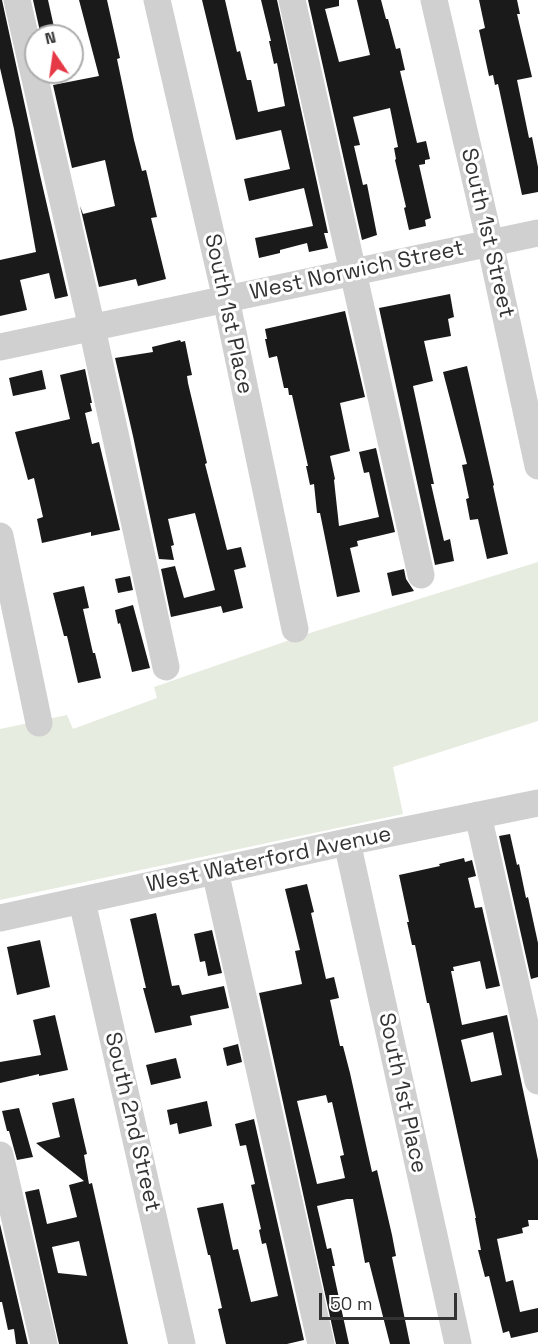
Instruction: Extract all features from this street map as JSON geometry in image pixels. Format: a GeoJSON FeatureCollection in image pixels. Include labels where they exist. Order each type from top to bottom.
{"type":"FeatureCollection","features":[{"type":"Feature","properties":{"kind":"street"},"geometry":{"type":"LineString","coordinates":[[17,0],[166,667]]}},
{"type":"Feature","properties":{"kind":"street","name":"South 1st Place"},"geometry":{"type":"LineString","coordinates":[[157,0],[226,299],[296,629]]}},
{"type":"Feature","properties":{"kind":"street"},"geometry":{"type":"LineString","coordinates":[[292,0],[421,575]]}},
{"type":"Feature","properties":{"kind":"street","name":"South 1st Street"},"geometry":{"type":"LineString","coordinates":[[434,0],[538,466]]}},
{"type":"Feature","properties":{"kind":"street","name":"West Norwich Street"},"geometry":{"type":"LineString","coordinates":[[0,347],[538,233]]}},
{"type":"Feature","properties":{"kind":"street"},"geometry":{"type":"LineString","coordinates":[[0,536],[39,723]]}},
{"type":"Feature","properties":{"kind":"street","name":"West Waterford Avenue"},"geometry":{"type":"LineString","coordinates":[[0,918],[538,803]]}},
{"type":"Feature","properties":{"kind":"street"},"geometry":{"type":"LineString","coordinates":[[478,815],[538,1081]]}},
{"type":"Feature","properties":{"kind":"street","name":"South 1st Place"},"geometry":{"type":"LineString","coordinates":[[347,842],[458,1344]]}},
{"type":"Feature","properties":{"kind":"street"},"geometry":{"type":"LineString","coordinates":[[215,871],[321,1344]]}},
{"type":"Feature","properties":{"kind":"street","name":"South 2nd Street"},"geometry":{"type":"LineString","coordinates":[[82,901],[182,1344]]}},
{"type":"Feature","properties":{"kind":"street"},"geometry":{"type":"LineString","coordinates":[[0,1155],[44,1344]]}},
{"type":"Feature","properties":{"kind":"shaded area"},"geometry":{"type":"Polygon","coordinates":[[[538,562],[538,721],[393,767],[403,814],[0,900],[0,729],[67,715],[73,729],[157,698],[154,687],[313,632],[538,562]]]}},
{"type":"Feature","properties":{"kind":"building"},"geometry":{"type":"Polygon","coordinates":[[[0,0],[2,0],[68,296],[55,299],[49,273],[20,280],[27,310],[0,316],[0,260],[36,252],[14,129],[0,68],[0,0]]]}},
{"type":"Feature","properties":{"kind":"building"},"geometry":{"type":"Polygon","coordinates":[[[33,0],[48,0],[53,24],[38,24],[33,0]]]}},
{"type":"Feature","properties":{"kind":"building"},"geometry":{"type":"Polygon","coordinates":[[[79,0],[107,0],[134,140],[142,171],[146,170],[157,217],[151,218],[166,279],[138,286],[136,279],[99,287],[80,206],[83,214],[115,206],[105,160],[72,168],[53,85],[84,84],[84,79],[99,76],[79,0]]]}},
{"type":"Feature","properties":{"kind":"building"},"geometry":{"type":"Polygon","coordinates":[[[202,0],[225,0],[237,52],[240,51],[247,80],[251,80],[258,112],[285,106],[261,0],[277,0],[328,233],[324,233],[328,248],[309,252],[307,243],[259,258],[255,238],[313,226],[304,188],[249,201],[244,179],[290,169],[281,130],[236,140],[202,0]]]}},
{"type":"Feature","properties":{"kind":"building"},"geometry":{"type":"Polygon","coordinates":[[[308,0],[339,0],[339,6],[325,9],[339,62],[370,55],[357,0],[381,0],[396,49],[400,48],[405,70],[400,71],[417,143],[426,141],[430,159],[425,160],[425,164],[419,165],[431,218],[425,220],[426,226],[409,230],[395,160],[394,148],[398,147],[390,108],[353,117],[360,145],[354,146],[363,185],[367,184],[377,235],[362,240],[308,0]]]}},
{"type":"Feature","properties":{"kind":"building"},"geometry":{"type":"Polygon","coordinates":[[[479,0],[517,0],[520,14],[517,14],[532,77],[517,80],[529,138],[532,137],[538,167],[538,192],[522,195],[498,84],[495,85],[493,75],[489,76],[479,30],[485,28],[479,0]]]}},
{"type":"Feature","properties":{"kind":"building"},"geometry":{"type":"Polygon","coordinates":[[[450,294],[454,317],[448,319],[451,336],[424,341],[433,381],[413,386],[444,541],[450,539],[454,561],[435,565],[379,308],[450,294]]]}},
{"type":"Feature","properties":{"kind":"building"},"geometry":{"type":"Polygon","coordinates":[[[345,311],[365,397],[340,403],[350,451],[330,456],[335,479],[339,526],[379,517],[369,472],[364,473],[359,452],[376,448],[395,532],[357,541],[358,546],[350,548],[360,592],[337,597],[320,513],[317,513],[314,484],[310,485],[292,395],[289,395],[288,388],[284,388],[277,356],[269,358],[265,329],[345,311]]]}},
{"type":"Feature","properties":{"kind":"building"},"geometry":{"type":"Polygon","coordinates":[[[180,340],[185,341],[192,375],[187,376],[188,383],[207,463],[205,464],[227,550],[241,547],[246,567],[234,570],[243,608],[223,613],[221,606],[171,617],[161,569],[175,566],[184,598],[215,590],[195,513],[168,519],[174,545],[171,546],[174,560],[159,559],[115,358],[153,352],[152,347],[180,340]]]}},
{"type":"Feature","properties":{"kind":"building"},"geometry":{"type":"Polygon","coordinates":[[[467,366],[508,554],[487,559],[478,519],[470,520],[466,499],[469,498],[462,465],[467,464],[443,372],[467,366]]]}},
{"type":"Feature","properties":{"kind":"building"},"geometry":{"type":"Polygon","coordinates":[[[85,369],[92,411],[85,413],[92,444],[99,442],[120,530],[91,536],[91,532],[42,543],[37,519],[43,517],[34,478],[28,480],[15,432],[70,419],[60,375],[85,369]]]}},
{"type":"Feature","properties":{"kind":"building"},"geometry":{"type":"Polygon","coordinates":[[[42,370],[46,389],[13,396],[9,378],[42,370]]]}},
{"type":"Feature","properties":{"kind":"building"},"geometry":{"type":"Polygon","coordinates":[[[404,569],[406,579],[414,591],[392,596],[387,573],[404,569]]]}},
{"type":"Feature","properties":{"kind":"building"},"geometry":{"type":"Polygon","coordinates":[[[130,576],[133,590],[118,593],[115,579],[130,576]]]}},
{"type":"Feature","properties":{"kind":"building"},"geometry":{"type":"Polygon","coordinates":[[[84,586],[89,608],[83,609],[101,678],[78,683],[67,636],[64,636],[53,593],[84,586]]]}},
{"type":"Feature","properties":{"kind":"building"},"geometry":{"type":"Polygon","coordinates":[[[133,605],[150,668],[132,672],[115,610],[133,605]]]}},
{"type":"Feature","properties":{"kind":"building"},"geometry":{"type":"Polygon","coordinates":[[[510,834],[538,943],[538,977],[531,979],[499,836],[510,834]]]}},
{"type":"Feature","properties":{"kind":"building"},"geometry":{"type":"Polygon","coordinates":[[[464,858],[465,862],[472,860],[476,876],[468,878],[475,908],[482,907],[500,986],[486,989],[480,961],[453,967],[454,971],[451,971],[462,1025],[507,1015],[538,1160],[538,1220],[528,1220],[529,1226],[522,1228],[523,1233],[497,1239],[506,1282],[513,1280],[520,1312],[538,1308],[538,1332],[511,1338],[509,1331],[503,1333],[489,1276],[485,1277],[478,1250],[481,1250],[476,1218],[429,1003],[427,1003],[415,945],[412,945],[399,875],[440,866],[439,864],[464,858]],[[493,1032],[461,1040],[471,1082],[502,1075],[493,1032]]]}},
{"type":"Feature","properties":{"kind":"building"},"geometry":{"type":"Polygon","coordinates":[[[307,884],[326,979],[334,977],[339,998],[330,1000],[340,1046],[343,1046],[350,1073],[372,1172],[377,1170],[396,1256],[392,1257],[410,1344],[390,1344],[369,1262],[365,1263],[353,1199],[347,1199],[317,1206],[327,1249],[331,1248],[335,1266],[332,1266],[349,1344],[336,1344],[259,993],[302,984],[295,951],[300,950],[285,889],[307,884]],[[326,1095],[297,1101],[317,1184],[345,1178],[340,1156],[344,1155],[332,1102],[328,1103],[326,1095]]]}},
{"type":"Feature","properties":{"kind":"building"},"geometry":{"type":"Polygon","coordinates":[[[156,913],[172,986],[179,985],[182,995],[224,986],[229,1008],[190,1016],[192,1025],[155,1033],[143,988],[146,988],[130,919],[156,913]]]}},
{"type":"Feature","properties":{"kind":"building"},"geometry":{"type":"Polygon","coordinates":[[[212,930],[222,973],[208,976],[205,961],[200,962],[194,934],[212,930]]]}},
{"type":"Feature","properties":{"kind":"building"},"geometry":{"type":"Polygon","coordinates":[[[40,940],[50,987],[17,995],[7,947],[40,940]]]}},
{"type":"Feature","properties":{"kind":"building"},"geometry":{"type":"Polygon","coordinates":[[[55,1015],[68,1070],[0,1083],[0,1062],[41,1055],[33,1020],[55,1015]]]}},
{"type":"Feature","properties":{"kind":"building"},"geometry":{"type":"Polygon","coordinates":[[[238,1044],[242,1062],[227,1066],[223,1048],[238,1044]]]}},
{"type":"Feature","properties":{"kind":"building"},"geometry":{"type":"Polygon","coordinates":[[[176,1058],[181,1078],[151,1085],[146,1065],[176,1058]]]}},
{"type":"Feature","properties":{"kind":"building"},"geometry":{"type":"Polygon","coordinates":[[[74,1098],[87,1154],[84,1155],[89,1184],[92,1183],[128,1344],[59,1344],[25,1192],[39,1189],[47,1224],[77,1217],[69,1185],[84,1181],[36,1143],[60,1137],[52,1103],[74,1098]],[[79,1241],[52,1247],[58,1273],[87,1276],[79,1241]]]}},
{"type":"Feature","properties":{"kind":"building"},"geometry":{"type":"Polygon","coordinates":[[[207,1101],[212,1126],[179,1134],[177,1123],[170,1125],[167,1110],[207,1101]]]}},
{"type":"Feature","properties":{"kind":"building"},"geometry":{"type":"Polygon","coordinates":[[[19,1108],[33,1157],[17,1160],[2,1111],[19,1108]]]}},
{"type":"Feature","properties":{"kind":"building"},"geometry":{"type":"Polygon","coordinates":[[[254,1119],[304,1340],[287,1344],[226,1344],[218,1309],[222,1308],[197,1208],[223,1203],[233,1250],[238,1249],[251,1302],[278,1296],[266,1243],[262,1244],[259,1230],[261,1229],[251,1185],[255,1184],[246,1145],[240,1146],[235,1124],[254,1119]]]}},
{"type":"Feature","properties":{"kind":"building"},"geometry":{"type":"Polygon","coordinates":[[[0,1224],[28,1344],[16,1344],[14,1329],[8,1330],[2,1302],[0,1302],[0,1224]]]}}]}
